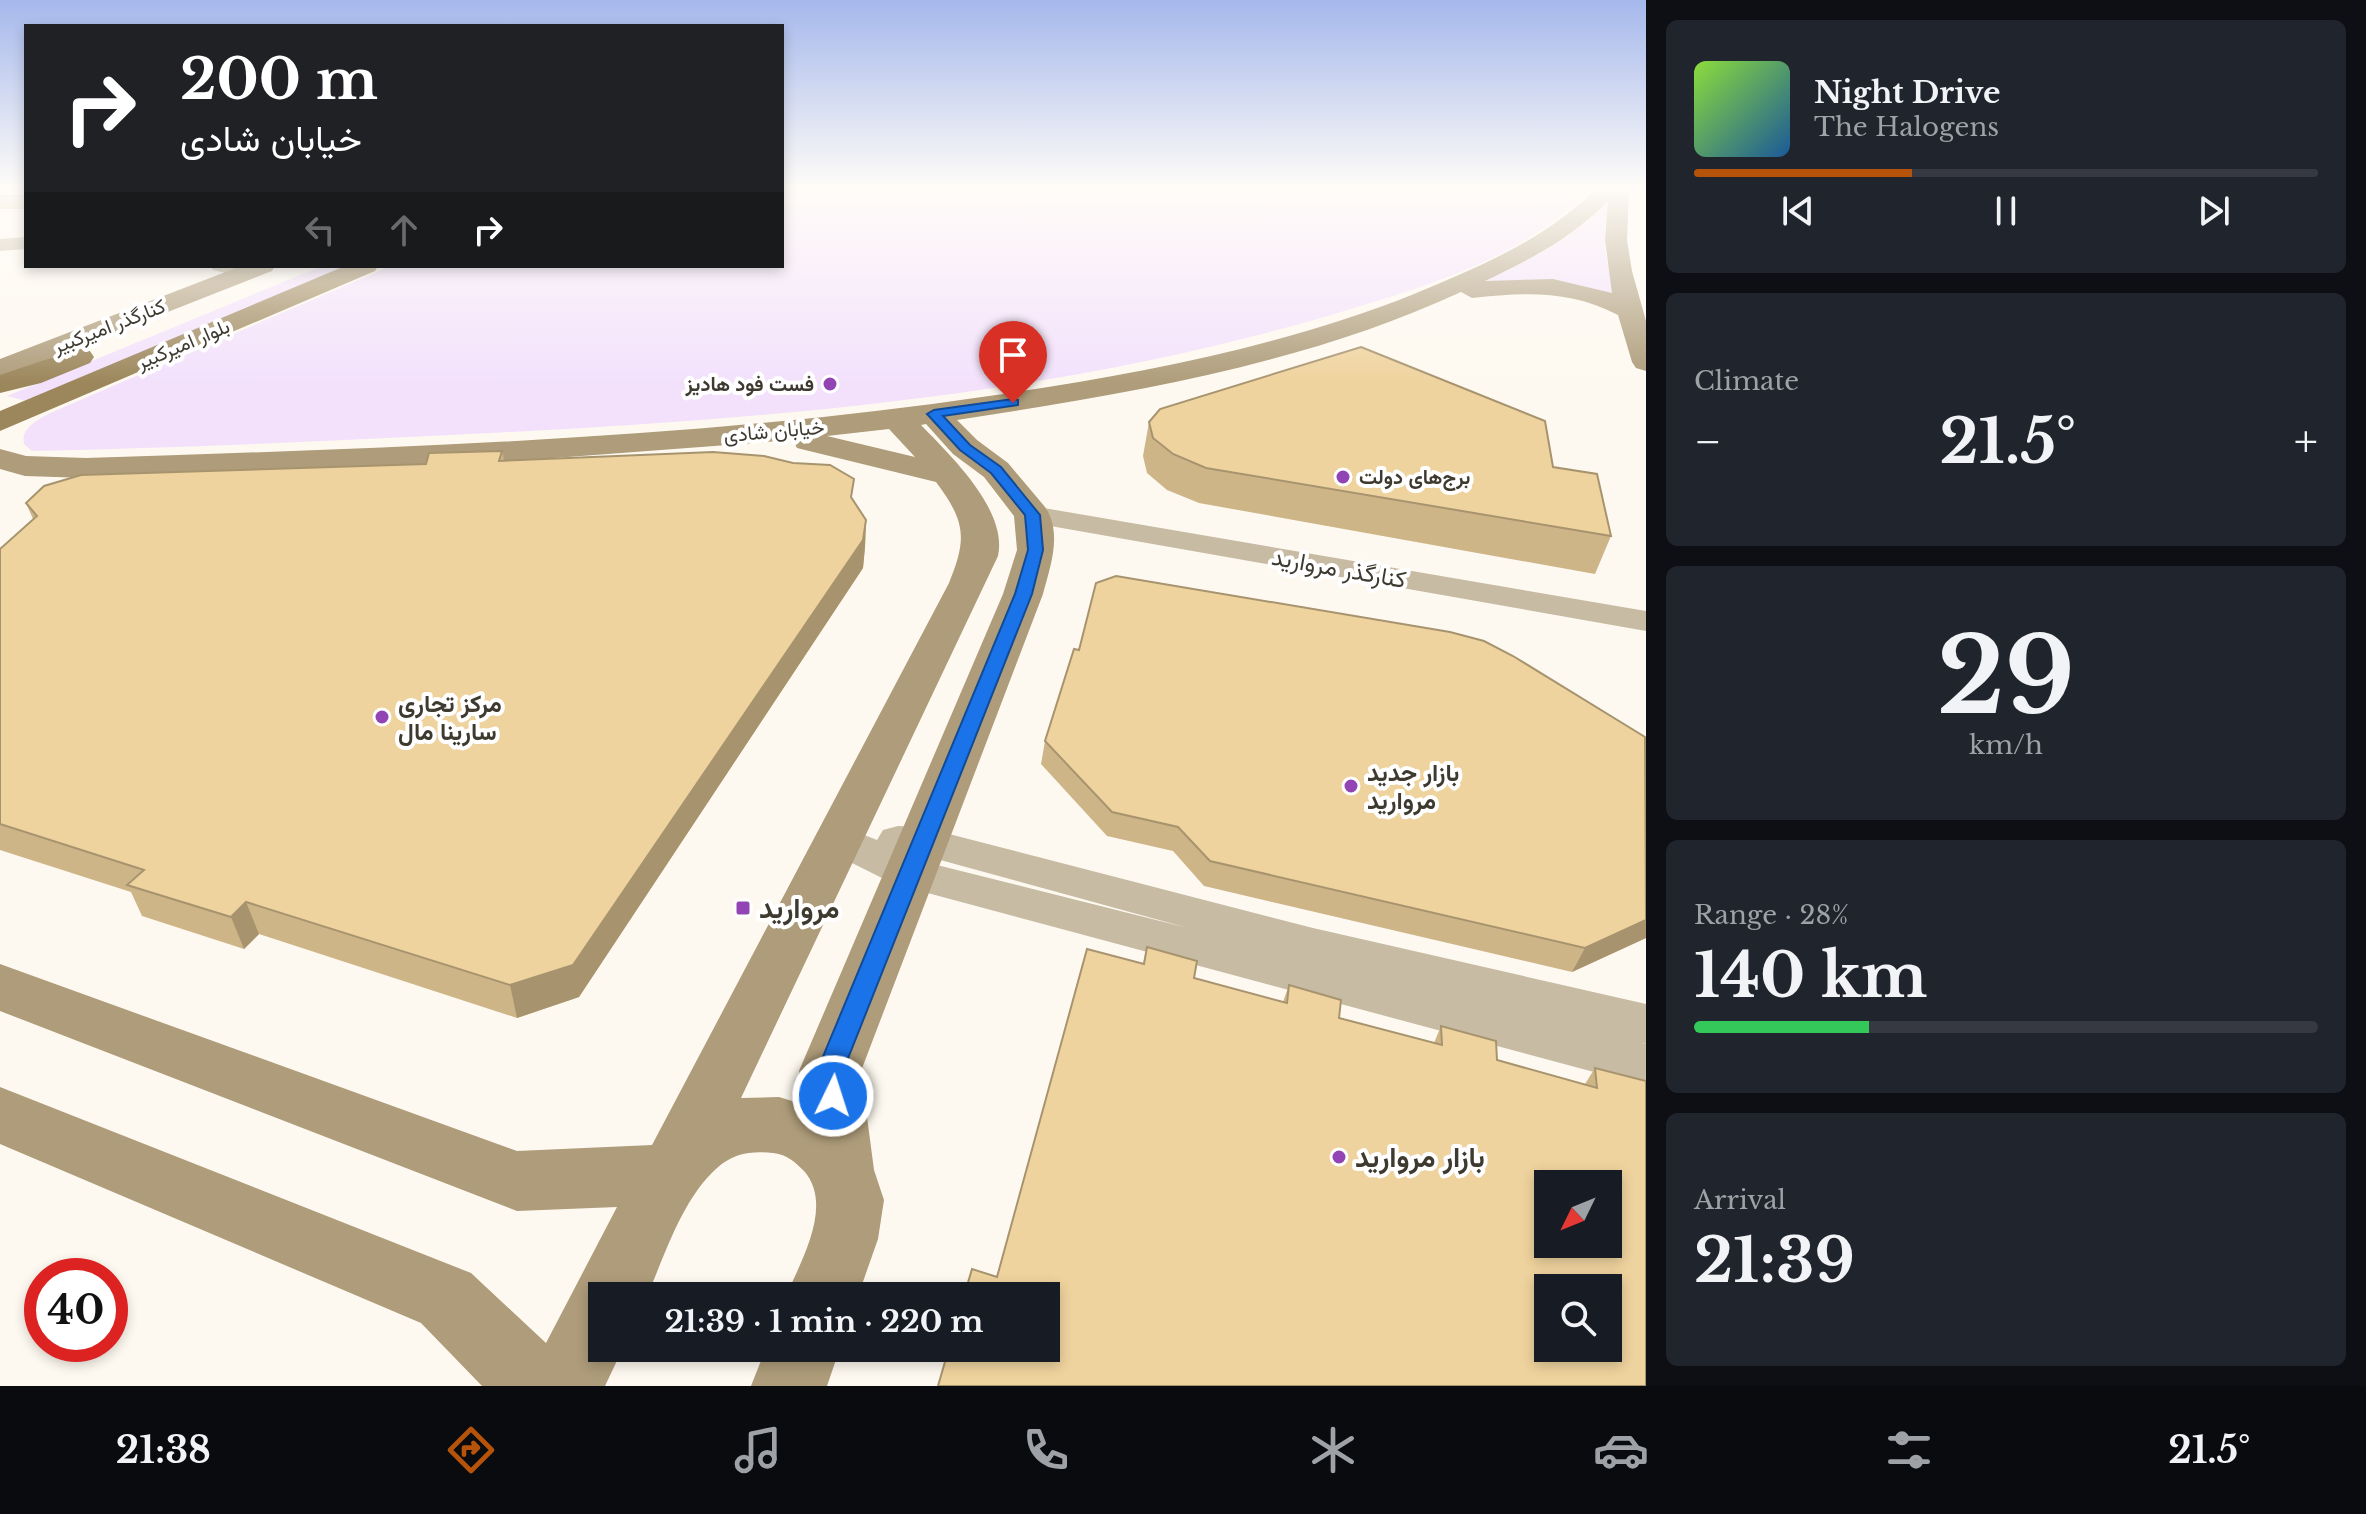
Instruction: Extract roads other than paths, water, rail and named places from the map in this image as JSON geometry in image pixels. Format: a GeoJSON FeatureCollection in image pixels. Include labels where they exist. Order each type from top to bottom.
{"type":"FeatureCollection","features":[{"type":"Feature","properties":{"kind":"main road","name":"بلوار امیرکبیر"},"geometry":{"type":"LineString","coordinates":[[0,384],[31,377],[299,268]]}},
{"type":"Feature","properties":{"kind":"main road","name":"بلوار امیرکبیر"},"geometry":{"type":"LineString","coordinates":[[0,422],[361,268]]}},
{"type":"Feature","properties":{"kind":"street","name":"خیابان شادی"},"geometry":{"type":"LineString","coordinates":[[0,459],[25,466],[86,468],[420,455],[766,432],[945,446],[1066,394],[1288,346],[1350,329],[1445,292],[1518,255]]}},
{"type":"Feature","properties":{"kind":"street"},"geometry":{"type":"LineString","coordinates":[[1618,255],[1629,311],[1646,362]]}},
{"type":"Feature","properties":{"kind":"street","name":"کنارگذر امیرکبیر"},"geometry":{"type":"LineString","coordinates":[[0,369],[255,269]]}},
{"type":"Feature","properties":{"kind":"street","name":"خیابان شادی"},"geometry":{"type":"LineString","coordinates":[[1445,292],[1516,285],[1554,287],[1592,295],[1629,311]]}},
{"type":"Feature","properties":{"kind":"street"},"geometry":{"type":"LineString","coordinates":[[766,432],[875,455],[945,446],[992,455],[997,441],[1023,416],[1066,394]]}},
{"type":"Feature","properties":{"kind":"street"},"geometry":{"type":"LineString","coordinates":[[827,1282],[845,1235],[851,1201],[841,1169],[830,1071],[1023,594],[1036,550],[1032,515],[945,446]]}},
{"type":"Feature","properties":{"kind":"street"},"geometry":{"type":"LineString","coordinates":[[617,1282],[968,583],[981,548],[976,516],[945,446]]}},
{"type":"Feature","properties":{"kind":"street","name":"خیابان شادی"},"geometry":{"type":"LineString","coordinates":[[0,489],[86,468]]}},
{"type":"Feature","properties":{"kind":"street","name":"کنارگذر مروارید"},"geometry":{"type":"LineString","coordinates":[[1032,515],[1646,621]]}},
{"type":"Feature","properties":{"kind":"street"},"geometry":{"type":"LineString","coordinates":[[839,839],[1313,945],[1646,1024]]}},
{"type":"Feature","properties":{"kind":"street"},"geometry":{"type":"LineString","coordinates":[[915,857],[1646,1065]]}},
{"type":"Feature","properties":{"kind":"street"},"geometry":{"type":"LineString","coordinates":[[0,987],[517,1181],[671,1174],[693,1147],[723,1129],[757,1122],[791,1127],[821,1143],[841,1169]]}},
{"type":"Feature","properties":{"kind":"street"},"geometry":{"type":"LineString","coordinates":[[0,1115],[446,1298],[536,1386]]}},
{"type":"Feature","properties":{"kind":"street"},"geometry":{"type":"LineString","coordinates":[[565,1386],[588,1341]]}},
{"type":"Feature","properties":{"kind":"street"},"geometry":{"type":"LineString","coordinates":[[789,1386],[798,1362]]}},
{"type":"Feature","properties":{"kind":"place","name":"فست فود هادیز"},"geometry":{"type":"Point","coordinates":[830,384]}},
{"type":"Feature","properties":{"kind":"place","name":"برج‌های دولت"},"geometry":{"type":"Point","coordinates":[1343,477]}},
{"type":"Feature","properties":{"kind":"place","name":"مرکز تجاری سارینا مال"},"geometry":{"type":"Point","coordinates":[382,717]}},
{"type":"Feature","properties":{"kind":"place","name":"بازار جدید مروارید"},"geometry":{"type":"Point","coordinates":[1351,786]}},
{"type":"Feature","properties":{"kind":"place","name":"مروارید"},"geometry":{"type":"Point","coordinates":[743,908]}},
{"type":"Feature","properties":{"kind":"place","name":"بازار مروارید"},"geometry":{"type":"Point","coordinates":[1339,1157]}}]}
